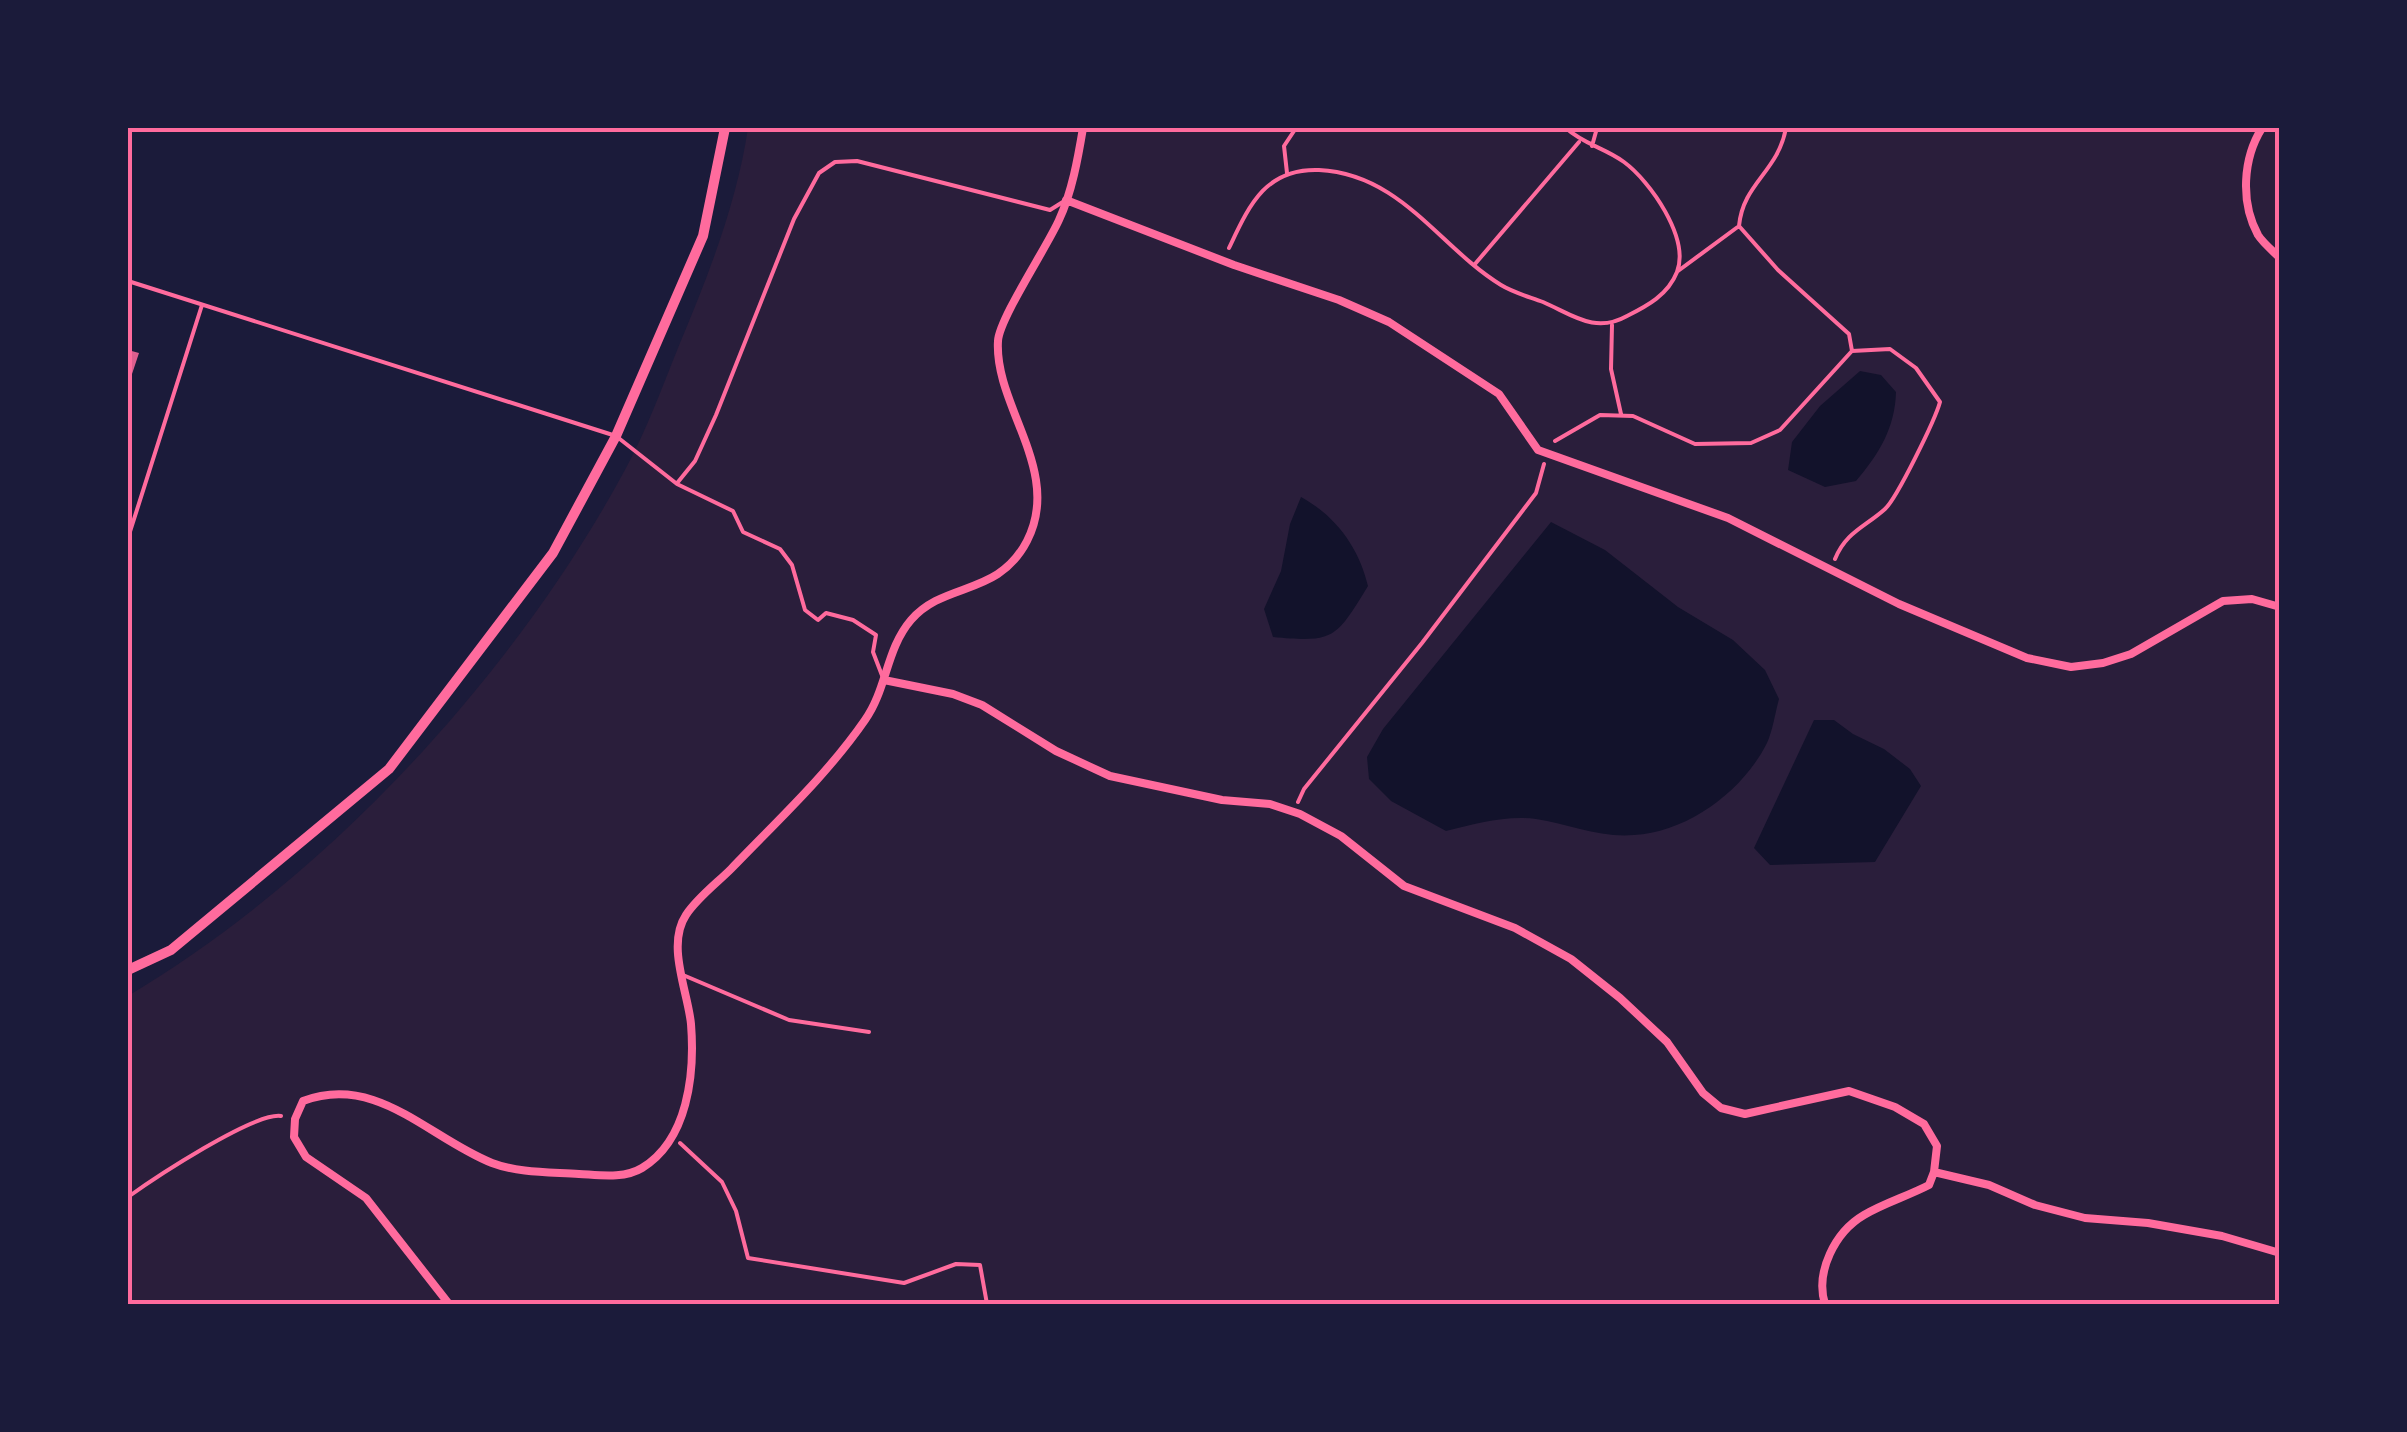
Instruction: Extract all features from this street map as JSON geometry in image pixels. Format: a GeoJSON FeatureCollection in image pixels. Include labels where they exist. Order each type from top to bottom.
{"type":"FeatureCollection","features":[{"type":"Feature","properties":{"kind":"street"},"geometry":{"type":"LineString","coordinates":[[128,970],[170,950],[389,769],[553,552],[616,436],[703,236],[725,128]]}},
{"type":"Feature","properties":{"kind":"street"},"geometry":{"type":"LineString","coordinates":[[449,1304],[366,1198],[306,1157],[294,1137],[295,1118],[303,1101],[320,1094],[358,1094],[396,1106],[458,1149],[498,1166],[611,1176],[639,1170],[663,1151],[691,1082],[691,1024],[678,946],[684,916],[812,785],[865,720],[881,693],[890,654],[912,618],[944,598],[1008,571],[1029,538],[1038,499],[1028,446],[998,367],[998,335],[1061,217],[1083,128]]}},
{"type":"Feature","properties":{"kind":"street"},"geometry":{"type":"LineString","coordinates":[[2262,128],[2246,170],[2248,202],[2258,236],[2280,258]]}},
{"type":"Feature","properties":{"kind":"street"},"geometry":{"type":"LineString","coordinates":[[1066,200],[1222,261],[1339,300],[1388,322],[1500,394],[1542,452],[1728,518],[1899,604],[2027,658],[2071,667],[2103,663],[2131,654],[2224,601],[2252,599],[2280,607]]}},
{"type":"Feature","properties":{"kind":"street"},"geometry":{"type":"LineString","coordinates":[[884,680],[953,694],[982,705],[1056,751],[1110,776],[1222,800],[1270,804],[1340,836],[1404,886],[1515,928],[1571,959],[1667,1042],[1703,1093],[1721,1108],[1745,1114],[1848,1091],[1895,1107],[1924,1124],[1937,1146],[1930,1185],[1862,1216],[1840,1235],[1825,1265],[1825,1304]]}},
{"type":"Feature","properties":{"kind":"street"},"geometry":{"type":"LineString","coordinates":[[1934,1172],[1989,1184],[2035,1205],[2084,1218],[2148,1222],[2222,1236],[2280,1253]]}},
{"type":"Feature","properties":{"kind":"lane"},"geometry":{"type":"LineString","coordinates":[[677,484],[694,462],[709,430],[794,219],[819,173],[835,162],[857,161],[1050,210],[1066,200]]}},
{"type":"Feature","properties":{"kind":"lane"},"geometry":{"type":"LineString","coordinates":[[128,281],[616,436],[677,484],[732,511],[743,532],[780,549],[792,565],[805,610],[818,620],[826,613],[868,628],[876,636],[873,652],[884,680]]}},
{"type":"Feature","properties":{"kind":"lane"},"geometry":{"type":"LineString","coordinates":[[128,538],[202,305]]}},
{"type":"Feature","properties":{"kind":"lane"},"geometry":{"type":"LineString","coordinates":[[682,976],[789,1020],[869,1032]]}},
{"type":"Feature","properties":{"kind":"path"},"geometry":{"type":"LineString","coordinates":[[1287,174],[1284,146],[1296,128]]}},
{"type":"Feature","properties":{"kind":"path"},"geometry":{"type":"LineString","coordinates":[[1566,128],[1580,141],[1626,163],[1662,207],[1671,220],[1678,249],[1677,272]]}},
{"type":"Feature","properties":{"kind":"path"},"geometry":{"type":"LineString","coordinates":[[1592,146],[1597,128]]}},
{"type":"Feature","properties":{"kind":"path"},"geometry":{"type":"LineString","coordinates":[[1786,128],[1782,150],[1741,205],[1739,226],[1778,270],[1849,334],[1852,351]]}},
{"type":"Feature","properties":{"kind":"path"},"geometry":{"type":"LineString","coordinates":[[1475,264],[1580,141]]}},
{"type":"Feature","properties":{"kind":"path"},"geometry":{"type":"LineString","coordinates":[[1222,261],[1259,191],[1287,174],[1319,170],[1358,178],[1388,192],[1502,286],[1582,322],[1612,325],[1658,300],[1677,272],[1739,226]]}},
{"type":"Feature","properties":{"kind":"path"},"geometry":{"type":"LineString","coordinates":[[1612,325],[1611,368],[1621,416]]}},
{"type":"Feature","properties":{"kind":"path"},"geometry":{"type":"LineString","coordinates":[[1293,812],[1304,788],[1422,643],[1536,493],[1542,452],[1600,416],[1633,416],[1695,444],[1751,443],[1780,430],[1852,351],[1890,349],[1916,368],[1940,402],[1934,422],[1887,507],[1842,542],[1830,569]]}},
{"type":"Feature","properties":{"kind":"path"},"geometry":{"type":"LineString","coordinates":[[128,1197],[162,1172],[274,1114],[295,1118]]}},
{"type":"Feature","properties":{"kind":"path"},"geometry":{"type":"LineString","coordinates":[[672,1136],[722,1182],[736,1211],[748,1258],[904,1283],[956,1264],[980,1265],[987,1304]]}},
{"type":"Feature","properties":{"kind":"shaded area"},"geometry":{"type":"Polygon","coordinates":[[[748,128],[2279,128],[2279,1304],[128,1304],[128,996],[202,948],[275,892],[344,831],[473,694],[530,620],[581,545],[648,422],[721,237],[748,128]]]}},
{"type":"Feature","properties":{"kind":"shaded area"},"geometry":{"type":"Polygon","coordinates":[[[1860,371],[1881,375],[1896,392],[1889,429],[1872,461],[1856,481],[1825,487],[1788,470],[1792,442],[1820,406],[1860,371]]]}},
{"type":"Feature","properties":{"kind":"shaded area"},"geometry":{"type":"Polygon","coordinates":[[[1301,497],[1344,534],[1359,559],[1368,586],[1332,633],[1310,639],[1273,637],[1264,609],[1281,571],[1290,524],[1301,497]]]}},
{"type":"Feature","properties":{"kind":"shaded area"},"geometry":{"type":"Polygon","coordinates":[[[1551,522],[1605,550],[1678,607],[1733,640],[1765,670],[1779,699],[1767,743],[1744,777],[1712,806],[1674,826],[1621,835],[1513,818],[1446,831],[1391,801],[1369,779],[1367,757],[1383,729],[1551,522]]]}},
{"type":"Feature","properties":{"kind":"shaded area"},"geometry":{"type":"Polygon","coordinates":[[[1814,720],[1834,720],[1884,749],[1910,769],[1921,786],[1875,862],[1770,865],[1754,848],[1814,720]]]}},
{"type":"Feature","properties":{"kind":"building"},"geometry":{"type":"Polygon","coordinates":[[[128,350],[139,353],[128,386],[128,350]]]}}]}
